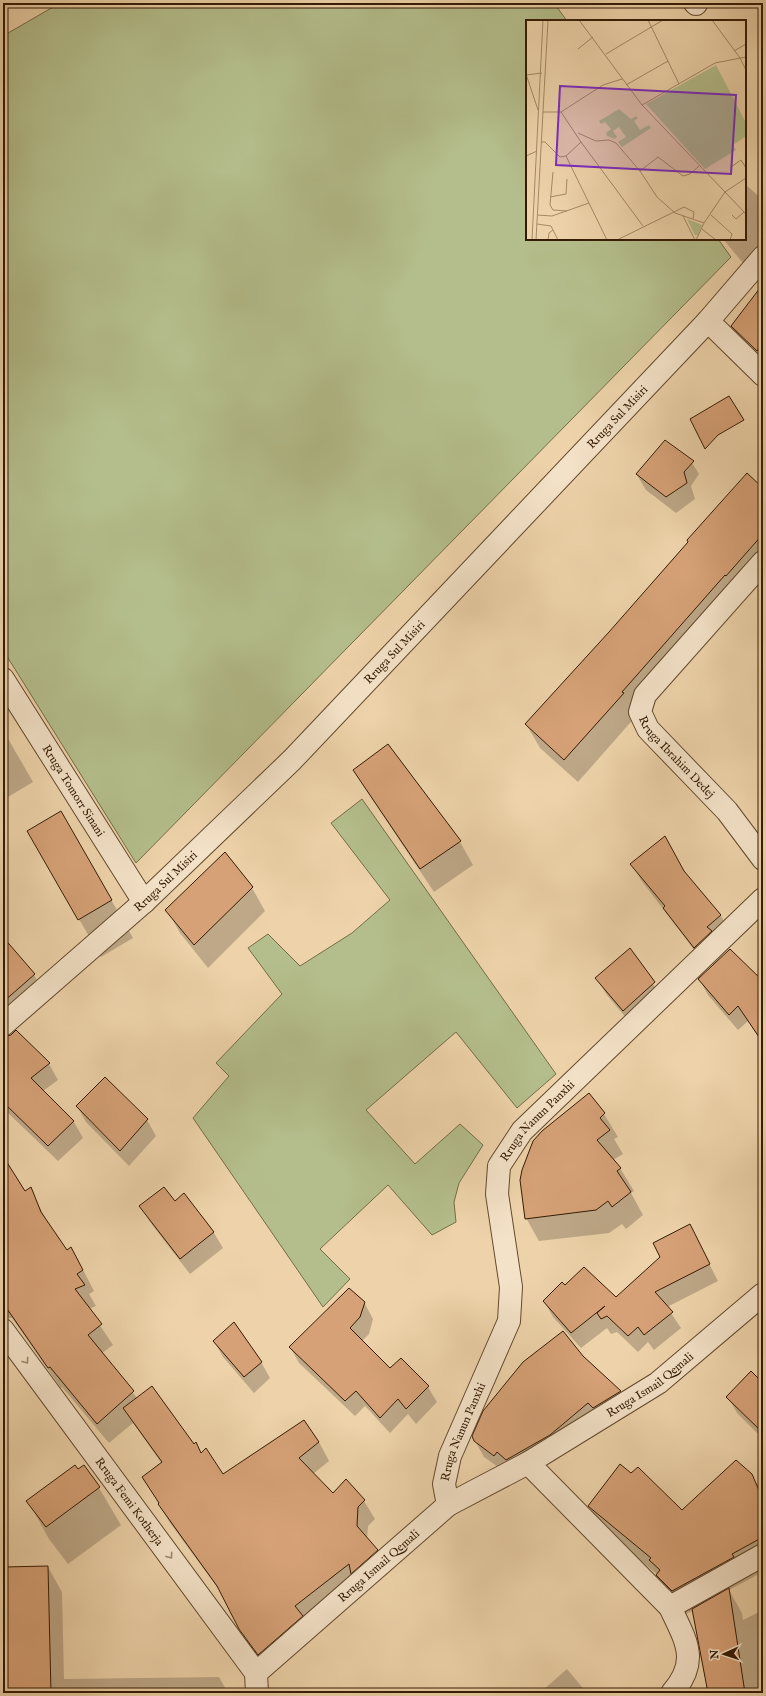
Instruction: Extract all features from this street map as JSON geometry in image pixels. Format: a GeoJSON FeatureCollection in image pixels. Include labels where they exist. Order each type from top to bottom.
{"type":"FeatureCollection","features":[{"type":"Feature","properties":{"kind":"street","name":"Rruga Sul Misiri"},"geometry":{"type":"LineString","coordinates":[[3,1025],[144,902],[292,760],[708,321],[763,257]]}},
{"type":"Feature","properties":{"kind":"street"},"geometry":{"type":"LineString","coordinates":[[708,321],[763,375]]}},
{"type":"Feature","properties":{"kind":"street","name":"Rruga Ibrahim Dedej"},"geometry":{"type":"LineString","coordinates":[[763,562],[645,695],[640,712],[648,729],[727,811],[763,859]]}},
{"type":"Feature","properties":{"kind":"street","name":"Rruga Tomorr Sinani"},"geometry":{"type":"LineString","coordinates":[[3,679],[144,902]]}},
{"type":"Feature","properties":{"kind":"street","name":"Rruga Nanun Panxhi"},"geometry":{"type":"LineString","coordinates":[[448,1505],[444,1484],[450,1456],[509,1321],[511,1287],[497,1194],[499,1166],[522,1130],[763,899]]}},
{"type":"Feature","properties":{"kind":"street","name":"Rruga Ismail Qemali"},"geometry":{"type":"LineString","coordinates":[[257,1683],[448,1505],[528,1463],[658,1382],[763,1294]]}},
{"type":"Feature","properties":{"kind":"street","name":"Rruga Femi Kotherja"},"geometry":{"type":"LineString","coordinates":[[3,1330],[257,1683]]}},
{"type":"Feature","properties":{"kind":"street"},"geometry":{"type":"LineString","coordinates":[[528,1463],[670,1607],[684,1637],[689,1664],[682,1681],[672,1693]]}},
{"type":"Feature","properties":{"kind":"street"},"geometry":{"type":"LineString","coordinates":[[670,1607],[763,1555]]}},
{"type":"Feature","properties":{"kind":"green space"},"geometry":{"type":"Polygon","coordinates":[[[60,3],[554,3],[566,20],[526,20],[526,240],[719,240],[731,257],[136,863],[3,650],[3,36],[60,3]]]}},
{"type":"Feature","properties":{"kind":"green space"},"geometry":{"type":"Polygon","coordinates":[[[362,799],[556,1074],[517,1108],[456,1032],[366,1110],[415,1164],[460,1124],[483,1145],[459,1183],[454,1202],[456,1222],[432,1235],[388,1185],[320,1249],[350,1279],[323,1307],[193,1118],[229,1076],[216,1063],[282,994],[248,948],[268,934],[300,966],[352,933],[390,900],[331,823],[362,799]]]}},
{"type":"Feature","properties":{"kind":"building"},"geometry":{"type":"Polygon","coordinates":[[[763,284],[763,341],[757,351],[731,326],[763,284]]]}},
{"type":"Feature","properties":{"kind":"building"},"geometry":{"type":"Polygon","coordinates":[[[729,396],[744,420],[718,435],[705,449],[690,419],[729,396]]]}},
{"type":"Feature","properties":{"kind":"building"},"geometry":{"type":"Polygon","coordinates":[[[665,440],[694,461],[684,472],[687,483],[666,497],[636,474],[665,440]]]}},
{"type":"Feature","properties":{"kind":"building"},"geometry":{"type":"Polygon","coordinates":[[[747,473],[763,488],[763,534],[726,576],[725,575],[622,692],[624,693],[564,760],[525,724],[609,632],[688,542],[687,540],[747,473]]]}},
{"type":"Feature","properties":{"kind":"building"},"geometry":{"type":"Polygon","coordinates":[[[388,744],[461,841],[420,869],[353,770],[388,744]]]}},
{"type":"Feature","properties":{"kind":"building"},"geometry":{"type":"Polygon","coordinates":[[[61,811],[112,900],[78,920],[27,831],[61,811]]]}},
{"type":"Feature","properties":{"kind":"building"},"geometry":{"type":"Polygon","coordinates":[[[665,836],[684,871],[721,915],[707,927],[712,931],[694,948],[663,908],[665,906],[630,864],[665,836]]]}},
{"type":"Feature","properties":{"kind":"building"},"geometry":{"type":"Polygon","coordinates":[[[225,852],[253,887],[194,945],[165,910],[225,852]]]}},
{"type":"Feature","properties":{"kind":"building"},"geometry":{"type":"Polygon","coordinates":[[[3,937],[35,974],[3,1002],[3,937]]]}},
{"type":"Feature","properties":{"kind":"building"},"geometry":{"type":"Polygon","coordinates":[[[630,948],[655,982],[623,1011],[595,978],[630,948]]]}},
{"type":"Feature","properties":{"kind":"building"},"geometry":{"type":"Polygon","coordinates":[[[730,949],[763,981],[763,1043],[738,1006],[729,1015],[698,979],[730,949]]]}},
{"type":"Feature","properties":{"kind":"building"},"geometry":{"type":"Polygon","coordinates":[[[16,1030],[50,1063],[31,1078],[74,1121],[48,1146],[3,1102],[3,1037],[11,1035],[16,1030]]]}},
{"type":"Feature","properties":{"kind":"building"},"geometry":{"type":"Polygon","coordinates":[[[105,1077],[148,1119],[120,1151],[76,1106],[105,1077]]]}},
{"type":"Feature","properties":{"kind":"building"},"geometry":{"type":"Polygon","coordinates":[[[589,1093],[605,1113],[600,1118],[610,1130],[597,1140],[621,1168],[617,1171],[631,1192],[612,1207],[608,1201],[596,1210],[525,1219],[520,1180],[522,1170],[533,1141],[542,1131],[589,1093]]]}},
{"type":"Feature","properties":{"kind":"building"},"geometry":{"type":"Polygon","coordinates":[[[3,1156],[25,1191],[31,1187],[41,1212],[67,1250],[71,1247],[83,1270],[77,1274],[85,1285],[75,1289],[102,1324],[88,1335],[134,1391],[97,1424],[50,1367],[48,1368],[3,1303],[3,1156]]]}},
{"type":"Feature","properties":{"kind":"building"},"geometry":{"type":"Polygon","coordinates":[[[164,1187],[175,1201],[184,1193],[214,1232],[180,1259],[139,1206],[164,1187]]]}},
{"type":"Feature","properties":{"kind":"building"},"geometry":{"type":"Polygon","coordinates":[[[690,1224],[710,1264],[655,1292],[673,1312],[644,1335],[638,1327],[628,1336],[607,1316],[601,1319],[597,1313],[605,1306],[571,1333],[543,1301],[562,1282],[565,1285],[584,1267],[616,1297],[660,1257],[653,1243],[690,1224]]]}},
{"type":"Feature","properties":{"kind":"building"},"geometry":{"type":"Polygon","coordinates":[[[349,1288],[365,1302],[360,1317],[350,1328],[390,1368],[401,1358],[429,1386],[406,1409],[398,1399],[380,1418],[356,1391],[345,1401],[289,1347],[349,1288]]]}},
{"type":"Feature","properties":{"kind":"building"},"geometry":{"type":"Polygon","coordinates":[[[234,1322],[262,1362],[244,1377],[213,1341],[234,1322]]]}},
{"type":"Feature","properties":{"kind":"building"},"geometry":{"type":"Polygon","coordinates":[[[563,1331],[583,1356],[621,1391],[593,1408],[588,1403],[550,1435],[506,1460],[497,1452],[494,1456],[474,1441],[472,1436],[483,1411],[523,1362],[563,1331]]]}},
{"type":"Feature","properties":{"kind":"building"},"geometry":{"type":"Polygon","coordinates":[[[751,1371],[763,1383],[763,1433],[726,1397],[751,1371]]]}},
{"type":"Feature","properties":{"kind":"building"},"geometry":{"type":"Polygon","coordinates":[[[152,1386],[194,1444],[196,1442],[201,1453],[206,1448],[223,1474],[304,1420],[319,1442],[299,1458],[333,1493],[346,1479],[365,1500],[358,1507],[357,1526],[378,1550],[351,1574],[349,1564],[295,1606],[303,1616],[258,1655],[239,1629],[217,1586],[158,1504],[159,1503],[142,1477],[162,1462],[123,1408],[152,1386]]]}},
{"type":"Feature","properties":{"kind":"building"},"geometry":{"type":"Polygon","coordinates":[[[736,1460],[752,1474],[763,1500],[763,1537],[732,1554],[734,1557],[672,1591],[656,1575],[660,1570],[649,1560],[651,1558],[588,1506],[620,1464],[631,1473],[638,1467],[682,1510],[736,1460]]]}},
{"type":"Feature","properties":{"kind":"building"},"geometry":{"type":"Polygon","coordinates":[[[75,1465],[78,1469],[84,1465],[100,1487],[46,1527],[26,1501],[75,1465]]]}},
{"type":"Feature","properties":{"kind":"building"},"geometry":{"type":"Polygon","coordinates":[[[48,1566],[51,1693],[3,1693],[3,1567],[48,1566]]]}},
{"type":"Feature","properties":{"kind":"building"},"geometry":{"type":"Polygon","coordinates":[[[729,1588],[745,1693],[708,1693],[692,1609],[729,1588]]]}}]}
